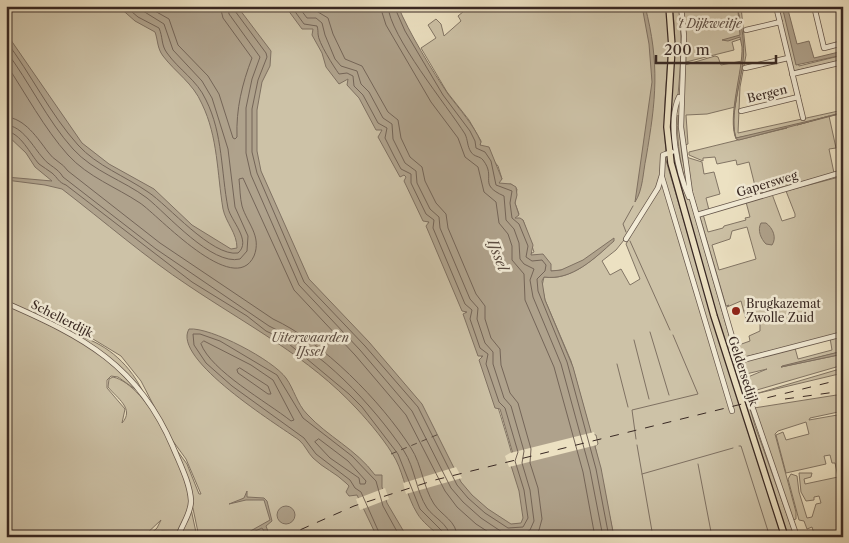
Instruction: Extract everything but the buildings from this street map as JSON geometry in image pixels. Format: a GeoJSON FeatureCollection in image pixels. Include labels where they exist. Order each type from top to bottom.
{"type":"FeatureCollection","features":[{"type":"Feature","properties":{"kind":"main road","name":"Geldersedijk"},"geometry":{"type":"LineString","coordinates":[[669,6],[672,47],[667,114],[669,152],[714,316],[785,537]]}},
{"type":"Feature","properties":{"kind":"street","name":"Geldersedijk"},"geometry":{"type":"LineString","coordinates":[[681,6],[684,36],[680,96],[683,148],[693,202],[739,361],[797,537]]}},
{"type":"Feature","properties":{"kind":"street"},"geometry":{"type":"LineString","coordinates":[[776,6],[802,118]]}},
{"type":"Feature","properties":{"kind":"street"},"geometry":{"type":"LineString","coordinates":[[814,6],[824,47],[843,44]]}},
{"type":"Feature","properties":{"kind":"street"},"geometry":{"type":"LineString","coordinates":[[746,30],[780,22]]}},
{"type":"Feature","properties":{"kind":"street"},"geometry":{"type":"LineString","coordinates":[[745,68],[788,58]]}},
{"type":"Feature","properties":{"kind":"street"},"geometry":{"type":"LineString","coordinates":[[792,74],[843,62]]}},
{"type":"Feature","properties":{"kind":"street","name":"Geldersedijk"},"geometry":{"type":"LineString","coordinates":[[680,96],[677,102],[675,120],[676,152],[682,178],[693,202]]}},
{"type":"Feature","properties":{"kind":"street","name":"Bergen"},"geometry":{"type":"LineString","coordinates":[[741,111],[798,97]]}},
{"type":"Feature","properties":{"kind":"street"},"geometry":{"type":"LineString","coordinates":[[669,152],[676,152]]}},
{"type":"Feature","properties":{"kind":"street","name":"Geldersedijk"},"geometry":{"type":"LineString","coordinates":[[626,239],[658,188],[662,177],[663,156],[669,152]]}},
{"type":"Feature","properties":{"kind":"street","name":"Gapersweg"},"geometry":{"type":"LineString","coordinates":[[697,215],[843,172]]}},
{"type":"Feature","properties":{"kind":"street","name":"Geldersedijk"},"geometry":{"type":"LineString","coordinates":[[662,177],[732,412]]}},
{"type":"Feature","properties":{"kind":"street","name":"Schellerdijk"},"geometry":{"type":"LineString","coordinates":[[6,303],[64,329],[95,347],[114,363],[147,401],[170,438],[185,477],[191,500],[190,510],[178,537]]}},
{"type":"Feature","properties":{"kind":"street","name":"Geldersedijk"},"geometry":{"type":"LineString","coordinates":[[739,361],[843,334]]}},
{"type":"Feature","properties":{"kind":"green space","name":"Uiterwaarden IJssel"},"geometry":{"type":"Polygon","coordinates":[[[6,6],[296,6],[351,78],[375,117],[419,202],[440,248],[477,342],[493,390],[534,537],[199,537],[191,499],[173,445],[187,464],[199,494],[201,494],[186,459],[170,437],[141,381],[121,356],[93,339],[6,301],[6,6]]]}},
{"type":"Feature","properties":{"kind":"green space"},"geometry":{"type":"Polygon","coordinates":[[[464,6],[667,6],[669,43],[664,115],[666,151],[663,153],[664,159],[665,157],[711,313],[783,537],[614,537],[595,446],[598,444],[596,435],[591,434],[571,361],[545,300],[542,286],[544,277],[562,276],[571,273],[588,263],[609,245],[567,269],[551,271],[545,259],[531,257],[530,254],[534,252],[523,220],[515,221],[513,217],[519,214],[515,203],[517,189],[511,184],[497,186],[495,183],[502,179],[498,166],[480,145],[481,141],[469,120],[447,92],[421,48],[436,38],[428,25],[436,19],[441,24],[444,36],[461,21],[458,16],[464,11],[464,6]],[[628,235],[616,250],[602,261],[610,275],[621,269],[630,285],[640,279],[626,244],[630,237],[628,235]]]}},
{"type":"Feature","properties":{"kind":"green space"},"geometry":{"type":"Polygon","coordinates":[[[672,6],[679,6],[681,42],[674,148],[672,151],[670,115],[674,24],[672,6]]]}},
{"type":"Feature","properties":{"kind":"green space","name":"'t Dijkweitje"},"geometry":{"type":"Polygon","coordinates":[[[682,6],[741,7],[746,55],[740,87],[738,133],[843,110],[843,112],[797,125],[829,116],[836,148],[829,149],[834,173],[757,194],[749,162],[737,165],[736,160],[717,164],[715,157],[703,158],[703,161],[689,155],[689,152],[787,128],[736,138],[734,115],[742,61],[743,47],[741,35],[741,39],[732,42],[734,50],[686,62],[682,6]]]}},
{"type":"Feature","properties":{"kind":"green space"},"geometry":{"type":"Polygon","coordinates":[[[777,6],[782,6],[799,66],[843,55],[843,60],[794,71],[777,6]]]}},
{"type":"Feature","properties":{"kind":"green space"},"geometry":{"type":"Polygon","coordinates":[[[715,56],[718,57],[721,65],[742,61],[735,107],[707,114],[686,115],[688,144],[685,145],[682,129],[685,65],[715,56]]]}},
{"type":"Feature","properties":{"kind":"green space"},"geometry":{"type":"Polygon","coordinates":[[[678,115],[682,156],[690,197],[680,156],[678,115]]]}},
{"type":"Feature","properties":{"kind":"green space"},"geometry":{"type":"Polygon","coordinates":[[[672,155],[676,158],[692,206],[755,426],[795,537],[788,536],[716,312],[672,155]]]}},
{"type":"Feature","properties":{"kind":"green space"},"geometry":{"type":"Polygon","coordinates":[[[686,157],[702,162],[704,174],[714,172],[720,194],[706,198],[709,210],[698,212],[691,188],[686,157]]]}},
{"type":"Feature","properties":{"kind":"green space"},"geometry":{"type":"Polygon","coordinates":[[[843,176],[843,333],[741,358],[736,346],[750,341],[749,336],[760,331],[760,321],[747,323],[741,301],[726,306],[700,217],[703,214],[708,232],[723,228],[750,217],[746,202],[772,194],[782,221],[795,217],[786,191],[843,176]],[[747,227],[732,231],[730,239],[712,245],[719,270],[756,259],[747,227]]]}},
{"type":"Feature","properties":{"kind":"green space"},"geometry":{"type":"Polygon","coordinates":[[[6,304],[77,338],[110,363],[139,392],[118,377],[111,376],[107,380],[107,388],[125,409],[122,423],[127,413],[126,408],[108,387],[109,379],[113,377],[126,383],[140,395],[164,431],[174,451],[187,488],[189,503],[187,514],[178,532],[162,531],[147,537],[157,528],[161,520],[143,537],[6,537],[6,304]]]}},
{"type":"Feature","properties":{"kind":"green space"},"geometry":{"type":"Polygon","coordinates":[[[843,335],[843,351],[781,367],[843,354],[843,365],[750,392],[746,381],[748,377],[767,369],[746,374],[742,362],[795,348],[798,359],[832,350],[830,338],[843,335]]]}},
{"type":"Feature","properties":{"kind":"green space"},"geometry":{"type":"Polygon","coordinates":[[[79,336],[100,345],[118,358],[133,374],[144,394],[116,363],[79,336]]]}},
{"type":"Feature","properties":{"kind":"green space"},"geometry":{"type":"Polygon","coordinates":[[[843,368],[843,373],[755,394],[843,368]]]}},
{"type":"Feature","properties":{"kind":"green space"},"geometry":{"type":"Polygon","coordinates":[[[843,394],[843,411],[810,418],[809,420],[843,414],[843,537],[815,537],[812,527],[807,529],[804,521],[799,520],[788,479],[791,474],[797,476],[799,492],[807,518],[812,517],[816,504],[821,503],[819,496],[814,497],[814,500],[806,501],[801,492],[799,473],[812,473],[811,477],[804,479],[805,484],[838,477],[835,463],[832,463],[830,455],[824,456],[826,464],[786,473],[776,435],[783,432],[786,440],[809,434],[806,422],[778,431],[775,434],[796,512],[796,519],[793,520],[754,408],[843,394]]]}},
{"type":"Feature","properties":{"kind":"green space"},"geometry":{"type":"Polygon","coordinates":[[[191,509],[197,537],[179,537],[191,509]]]}},
{"type":"Feature","properties":{"kind":"water","name":"IJssel"},"geometry":{"type":"Polygon","coordinates":[[[118,6],[237,6],[271,51],[270,66],[262,82],[257,110],[257,151],[261,171],[309,279],[369,342],[422,404],[461,482],[472,495],[488,509],[511,524],[521,523],[523,518],[519,491],[508,456],[513,454],[500,409],[495,408],[479,360],[483,356],[478,356],[463,314],[467,312],[462,311],[426,226],[429,222],[423,221],[404,181],[406,177],[404,175],[400,177],[378,137],[382,130],[376,130],[359,98],[347,85],[348,79],[339,84],[326,67],[322,53],[312,35],[313,29],[302,29],[285,6],[398,6],[414,39],[448,94],[474,129],[481,142],[480,145],[489,147],[502,179],[499,183],[511,184],[516,187],[515,203],[519,215],[515,218],[523,220],[533,245],[531,255],[543,254],[551,264],[551,271],[561,270],[583,260],[614,238],[614,241],[582,267],[564,275],[544,277],[542,281],[545,300],[573,367],[601,468],[614,537],[441,537],[417,513],[396,460],[383,440],[357,409],[319,373],[277,343],[173,275],[62,189],[6,180],[6,177],[52,181],[35,167],[26,153],[6,134],[6,33],[82,143],[109,164],[154,189],[192,225],[231,249],[237,248],[237,243],[223,209],[214,142],[202,104],[189,84],[161,53],[155,32],[135,21],[118,6]]]}},
{"type":"Feature","properties":{"kind":"water"},"geometry":{"type":"Polygon","coordinates":[[[642,6],[645,6],[650,27],[655,64],[655,82],[652,118],[642,181],[640,192],[635,202],[652,82],[649,44],[642,6]]]}},
{"type":"Feature","properties":{"kind":"water"},"geometry":{"type":"Polygon","coordinates":[[[782,6],[787,6],[797,44],[809,41],[814,58],[843,51],[843,55],[796,65],[782,6]]]}},
{"type":"Feature","properties":{"kind":"water"},"geometry":{"type":"Polygon","coordinates":[[[738,11],[742,29],[744,55],[735,110],[734,130],[733,119],[734,107],[742,47],[740,37],[728,41],[722,40],[740,35],[738,11]]]}},
{"type":"Feature","properties":{"kind":"water"},"geometry":{"type":"Polygon","coordinates":[[[843,113],[739,140],[736,139],[734,130],[736,138],[843,113]]]}},
{"type":"Feature","properties":{"kind":"water"},"geometry":{"type":"Polygon","coordinates":[[[761,223],[766,223],[772,230],[774,239],[772,245],[766,244],[761,237],[759,229],[761,223]]]}},
{"type":"Feature","properties":{"kind":"water"},"geometry":{"type":"Polygon","coordinates":[[[189,329],[212,333],[241,346],[279,371],[289,382],[307,414],[324,430],[351,450],[375,475],[382,475],[382,487],[387,503],[407,537],[377,537],[357,495],[349,496],[346,492],[349,486],[346,483],[313,458],[299,440],[250,406],[210,373],[196,357],[188,342],[189,329]]]}},
{"type":"Feature","properties":{"kind":"water"},"geometry":{"type":"Polygon","coordinates":[[[843,351],[843,354],[781,367],[782,366],[843,351]]]}},
{"type":"Feature","properties":{"kind":"water"},"geometry":{"type":"Polygon","coordinates":[[[247,491],[247,497],[264,498],[267,501],[272,521],[266,526],[270,537],[262,528],[249,534],[247,533],[270,520],[264,500],[246,500],[229,504],[244,498],[247,491]]]}},
{"type":"Feature","properties":{"kind":"water"},"geometry":{"type":"Polygon","coordinates":[[[286,506],[292,509],[295,515],[292,521],[286,524],[280,521],[277,515],[280,509],[286,506]]]}},
{"type":"Feature","properties":{"kind":"pier"},"geometry":{"type":"Polygon","coordinates":[[[594,432],[597,445],[509,467],[505,456],[510,453],[594,432]]]}},
{"type":"Feature","properties":{"kind":"pier"},"geometry":{"type":"Polygon","coordinates":[[[456,467],[462,478],[406,494],[403,483],[456,467]]]}},
{"type":"Feature","properties":{"kind":"pier"},"geometry":{"type":"Polygon","coordinates":[[[385,488],[389,499],[360,510],[356,499],[385,488]]]}},
{"type":"Feature","properties":{"kind":"waterway"},"geometry":{"type":"LineString","coordinates":[[626,232],[623,224],[633,206]]}},
{"type":"Feature","properties":{"kind":"waterway"},"geometry":{"type":"LineString","coordinates":[[630,241],[670,330]]}},
{"type":"Feature","properties":{"kind":"waterway"},"geometry":{"type":"LineString","coordinates":[[650,332],[669,395]]}},
{"type":"Feature","properties":{"kind":"waterway"},"geometry":{"type":"LineString","coordinates":[[636,439],[632,410],[698,394],[673,335]]}},
{"type":"Feature","properties":{"kind":"waterway"},"geometry":{"type":"LineString","coordinates":[[634,340],[649,399]]}},
{"type":"Feature","properties":{"kind":"waterway"},"geometry":{"type":"LineString","coordinates":[[617,364],[628,407]]}},
{"type":"Feature","properties":{"kind":"waterway"},"geometry":{"type":"LineString","coordinates":[[637,445],[653,537]]}},
{"type":"Feature","properties":{"kind":"waterway"},"geometry":{"type":"LineString","coordinates":[[739,446],[741,446],[768,531],[745,537]]}},
{"type":"Feature","properties":{"kind":"waterway"},"geometry":{"type":"LineString","coordinates":[[642,474],[733,448]]}},
{"type":"Feature","properties":{"kind":"waterway"},"geometry":{"type":"LineString","coordinates":[[698,464],[712,537]]}},
{"type":"Feature","properties":{"kind":"ferry route"},"geometry":{"type":"LineString","coordinates":[[391,454],[439,434]]}},
{"type":"Feature","properties":{"kind":"railway"},"geometry":{"type":"LineString","coordinates":[[284,537],[354,506],[435,480],[843,379]]}},
{"type":"Feature","properties":{"kind":"railway"},"geometry":{"type":"LineString","coordinates":[[785,399],[843,391]]}},
{"type":"Feature","properties":{"kind":"place","name":"Brugkazemat Zwolle Zuid"},"geometry":{"type":"Point","coordinates":[736,311]}}]}
